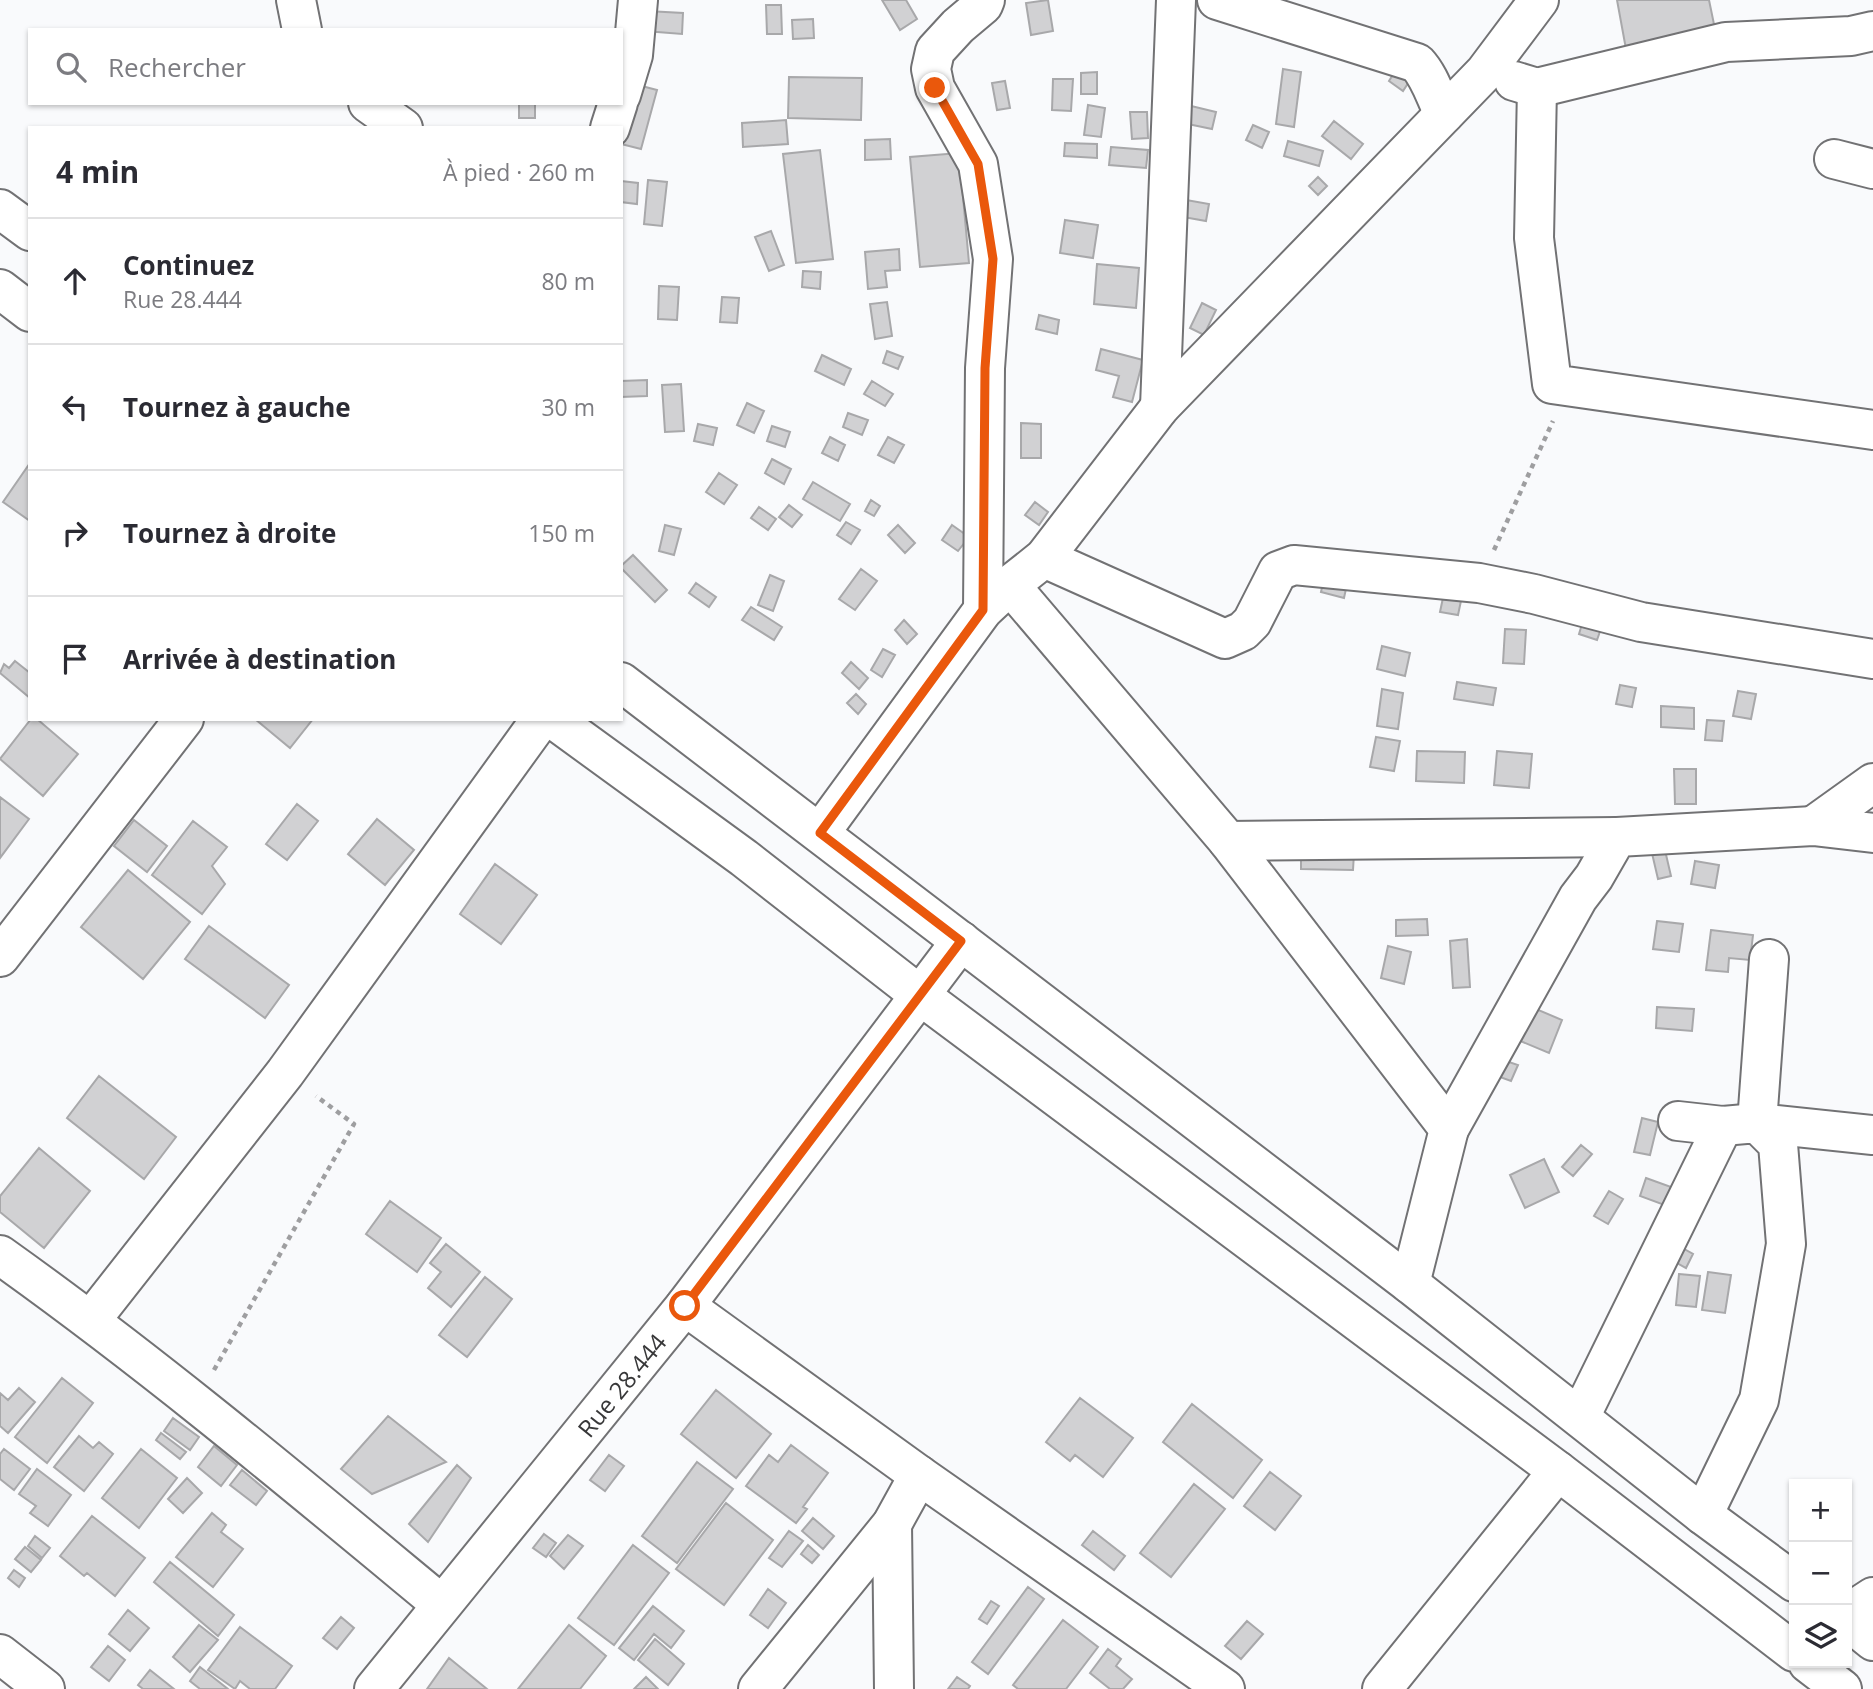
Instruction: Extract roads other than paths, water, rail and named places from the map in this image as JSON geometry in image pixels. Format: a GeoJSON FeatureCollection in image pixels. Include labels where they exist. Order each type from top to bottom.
{"type":"FeatureCollection","features":[{"type":"Feature","properties":{"kind":"street"},"geometry":{"type":"LineString","coordinates":[[296,0],[302,28]]}},
{"type":"Feature","properties":{"kind":"street"},"geometry":{"type":"LineString","coordinates":[[623,88],[633,55],[638,0]]}},
{"type":"Feature","properties":{"kind":"street"},"geometry":{"type":"LineString","coordinates":[[985,0],[935,51],[931,69],[935,88],[978,164],[993,259],[985,368],[997,597],[1228,841],[1449,1129]]}},
{"type":"Feature","properties":{"kind":"street"},"geometry":{"type":"LineString","coordinates":[[1160,407],[1176,0]]}},
{"type":"Feature","properties":{"kind":"street"},"geometry":{"type":"LineString","coordinates":[[1217,0],[1416,63],[1428,75],[1432,92],[1444,114]]}},
{"type":"Feature","properties":{"kind":"street"},"geometry":{"type":"LineString","coordinates":[[820,833],[997,597],[1044,558],[1160,407],[1485,72],[1539,0]]}},
{"type":"Feature","properties":{"kind":"street"},"geometry":{"type":"LineString","coordinates":[[1485,72],[1537,88],[1726,42],[1852,36],[1873,32]]}},
{"type":"Feature","properties":{"kind":"street"},"geometry":{"type":"LineString","coordinates":[[1537,88],[1534,238],[1552,384],[1873,430]]}},
{"type":"Feature","properties":{"kind":"street"},"geometry":{"type":"LineString","coordinates":[[371,105],[400,126]]}},
{"type":"Feature","properties":{"kind":"street"},"geometry":{"type":"LineString","coordinates":[[611,126],[617,105]]}},
{"type":"Feature","properties":{"kind":"street"},"geometry":{"type":"LineString","coordinates":[[1834,159],[1873,169]]}},
{"type":"Feature","properties":{"kind":"street"},"geometry":{"type":"LineString","coordinates":[[0,209],[28,230]]}},
{"type":"Feature","properties":{"kind":"street"},"geometry":{"type":"LineString","coordinates":[[0,289],[28,310]]}},
{"type":"Feature","properties":{"kind":"street"},"geometry":{"type":"LineString","coordinates":[[1044,558],[1225,639],[1243,631],[1252,622],[1278,572],[1294,565],[1479,583],[1534,593],[1641,622],[1873,659]]}},
{"type":"Feature","properties":{"kind":"street"},"geometry":{"type":"LineString","coordinates":[[623,684],[1410,1284],[1703,1515],[1789,1578]]}},
{"type":"Feature","properties":{"kind":"street"},"geometry":{"type":"LineString","coordinates":[[0,957],[182,721]]}},
{"type":"Feature","properties":{"kind":"street"},"geometry":{"type":"LineString","coordinates":[[91,1320],[285,1073],[540,721]]}},
{"type":"Feature","properties":{"kind":"street"},"geometry":{"type":"LineString","coordinates":[[556,721],[744,858],[921,996],[1558,1471],[1789,1648]]}},
{"type":"Feature","properties":{"kind":"street"},"geometry":{"type":"LineString","coordinates":[[1813,827],[1873,782]]}},
{"type":"Feature","properties":{"kind":"street"},"geometry":{"type":"LineString","coordinates":[[1228,841],[1617,837],[1813,827],[1873,833]]}},
{"type":"Feature","properties":{"kind":"street"},"geometry":{"type":"LineString","coordinates":[[1410,1284],[1449,1129],[1578,898],[1594,877],[1617,837]]}},
{"type":"Feature","properties":{"kind":"street","name":"Rue 28.444"},"geometry":{"type":"LineString","coordinates":[[374,1689],[685,1306],[961,941]]}},
{"type":"Feature","properties":{"kind":"street"},"geometry":{"type":"LineString","coordinates":[[1580,1417],[1740,1125],[1769,959]]}},
{"type":"Feature","properties":{"kind":"street"},"geometry":{"type":"LineString","coordinates":[[1678,1121],[1873,1135]]}},
{"type":"Feature","properties":{"kind":"street"},"geometry":{"type":"LineString","coordinates":[[1703,1515],[1759,1400],[1786,1244],[1777,1144],[1740,1125]]}},
{"type":"Feature","properties":{"kind":"street"},"geometry":{"type":"LineString","coordinates":[[0,1255],[91,1320],[196,1402],[442,1604]]}},
{"type":"Feature","properties":{"kind":"street"},"geometry":{"type":"LineString","coordinates":[[685,1306],[919,1475],[1225,1689]]}},
{"type":"Feature","properties":{"kind":"street"},"geometry":{"type":"LineString","coordinates":[[1382,1689],[1558,1471]]}},
{"type":"Feature","properties":{"kind":"street"},"geometry":{"type":"LineString","coordinates":[[758,1689],[892,1524],[919,1475]]}},
{"type":"Feature","properties":{"kind":"street"},"geometry":{"type":"LineString","coordinates":[[892,1524],[894,1689]]}},
{"type":"Feature","properties":{"kind":"street"},"geometry":{"type":"LineString","coordinates":[[1852,1611],[1873,1597]]}},
{"type":"Feature","properties":{"kind":"street"},"geometry":{"type":"LineString","coordinates":[[1852,1624],[1873,1640]]}},
{"type":"Feature","properties":{"kind":"street"},"geometry":{"type":"LineString","coordinates":[[0,1654],[45,1689]]}},
{"type":"Feature","properties":{"kind":"street"},"geometry":{"type":"LineString","coordinates":[[1815,1668],[1842,1689]]}}]}
